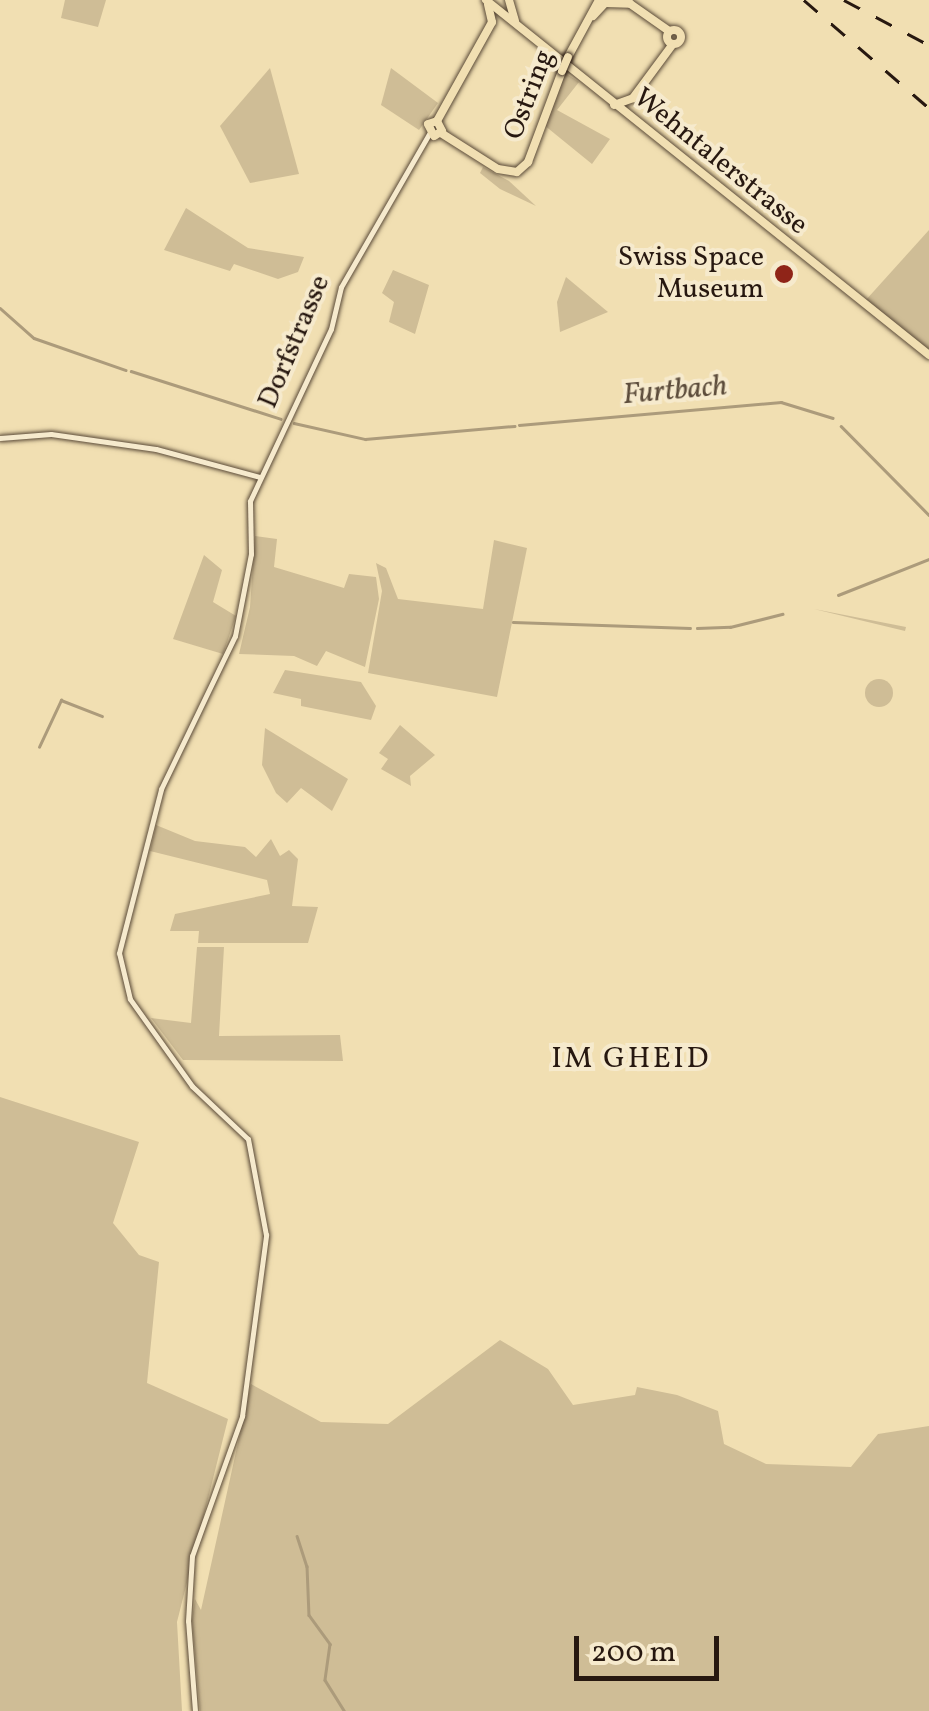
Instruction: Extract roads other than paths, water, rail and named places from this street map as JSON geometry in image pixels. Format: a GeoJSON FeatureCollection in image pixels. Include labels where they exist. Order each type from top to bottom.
{"type":"FeatureCollection","features":[{"type":"Feature","properties":{"kind":"main road"},"geometry":{"type":"LineString","coordinates":[[437,121],[440,133],[429,134],[428,124],[437,121],[489,30],[493,18],[488,2],[507,0],[514,22],[489,30]]}},
{"type":"Feature","properties":{"kind":"main road"},"geometry":{"type":"LineString","coordinates":[[580,31],[605,3],[627,1],[669,31],[673,44],[633,98],[614,105]]}},
{"type":"Feature","properties":{"kind":"main road","name":"Wehntalerstrasse"},"geometry":{"type":"LineString","coordinates":[[488,2],[929,355]]}},
{"type":"Feature","properties":{"kind":"main road","name":"Ostring"},"geometry":{"type":"LineString","coordinates":[[440,133],[492,166],[516,172],[528,162],[562,70],[595,2]]}},
{"type":"Feature","properties":{"kind":"main road"},"geometry":{"type":"LineString","coordinates":[[633,98],[636,122]]}},
{"type":"Feature","properties":{"kind":"street","name":"Dorfstrasse"},"geometry":{"type":"LineString","coordinates":[[194,1711],[190,1571],[242,1416],[266,1254],[255,1162],[242,1128],[192,1086],[130,1000],[119,953],[160,789],[235,636],[251,554],[250,501],[331,330],[341,287],[429,134]]}},
{"type":"Feature","properties":{"kind":"street"},"geometry":{"type":"LineString","coordinates":[[0,438],[64,436],[163,451],[260,477]]}},
{"type":"Feature","properties":{"kind":"waterway","name":"Furtbach"},"geometry":{"type":"LineString","coordinates":[[0,308],[34,338],[126,370]]}},
{"type":"Feature","properties":{"kind":"waterway","name":"Furtbach"},"geometry":{"type":"LineString","coordinates":[[131,371],[281,419]]}},
{"type":"Feature","properties":{"kind":"waterway","name":"Furtbach"},"geometry":{"type":"LineString","coordinates":[[519,425],[781,402],[833,418]]}},
{"type":"Feature","properties":{"kind":"waterway","name":"Furtbach"},"geometry":{"type":"LineString","coordinates":[[294,423],[365,439],[514,426]]}},
{"type":"Feature","properties":{"kind":"waterway","name":"Furtbach"},"geometry":{"type":"LineString","coordinates":[[841,426],[929,515]]}},
{"type":"Feature","properties":{"kind":"waterway"},"geometry":{"type":"LineString","coordinates":[[838,595],[929,559]]}},
{"type":"Feature","properties":{"kind":"waterway"},"geometry":{"type":"LineString","coordinates":[[697,628],[730,627],[782,614]]}},
{"type":"Feature","properties":{"kind":"waterway"},"geometry":{"type":"LineString","coordinates":[[513,622],[690,628]]}},
{"type":"Feature","properties":{"kind":"waterway"},"geometry":{"type":"LineString","coordinates":[[39,747],[61,700],[102,716]]}},
{"type":"Feature","properties":{"kind":"waterway"},"geometry":{"type":"LineString","coordinates":[[297,1536],[307,1566],[309,1615],[330,1644],[325,1680],[344,1711]]}},
{"type":"Feature","properties":{"kind":"railway"},"geometry":{"type":"LineString","coordinates":[[804,0],[929,108]]}},
{"type":"Feature","properties":{"kind":"railway"},"geometry":{"type":"LineString","coordinates":[[844,0],[929,45]]}},
{"type":"Feature","properties":{"kind":"place","name":"Swiss Space Museum"},"geometry":{"type":"Point","coordinates":[784,274]}},
{"type":"Feature","properties":{"kind":"district","name":"IM GHEID"},"geometry":{"type":"Point","coordinates":[631,1059]}}]}
